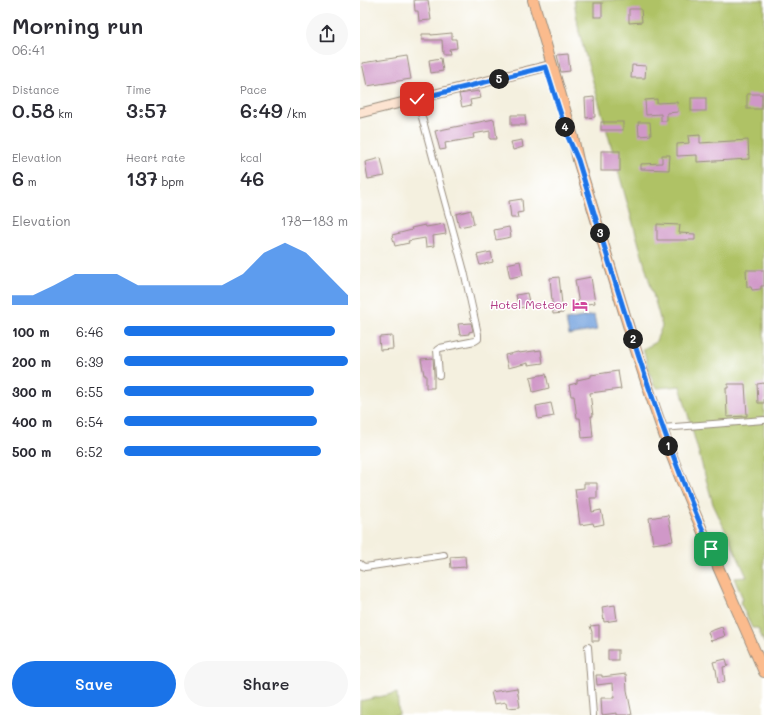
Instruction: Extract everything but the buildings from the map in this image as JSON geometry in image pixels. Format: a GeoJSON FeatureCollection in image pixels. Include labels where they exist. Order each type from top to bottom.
{"type":"FeatureCollection","features":[{"type":"Feature","properties":{"kind":"main road"},"geometry":{"type":"LineString","coordinates":[[528,0],[549,66]]}},
{"type":"Feature","properties":{"kind":"main road"},"geometry":{"type":"LineString","coordinates":[[533,0],[568,137],[578,160],[662,428],[698,520],[764,672]]}},
{"type":"Feature","properties":{"kind":"street"},"geometry":{"type":"LineString","coordinates":[[360,113],[549,66]]}},
{"type":"Feature","properties":{"kind":"street"},"geometry":{"type":"LineString","coordinates":[[417,99],[464,271],[478,334],[478,339],[473,342],[438,349],[436,352],[439,375]]}},
{"type":"Feature","properties":{"kind":"street"},"geometry":{"type":"LineString","coordinates":[[662,428],[764,420]]}},
{"type":"Feature","properties":{"kind":"street"},"geometry":{"type":"LineString","coordinates":[[360,564],[365,567],[444,556]]}},
{"type":"Feature","properties":{"kind":"street"},"geometry":{"type":"LineString","coordinates":[[588,647],[593,715]]}},
{"type":"Feature","properties":{"kind":"green space"},"geometry":{"type":"Polygon","coordinates":[[[574,0],[764,0],[764,643],[758,628],[752,628],[740,602],[743,599],[734,578],[747,577],[713,504],[680,386],[658,388],[654,386],[643,349],[655,343],[662,326],[579,32],[574,0]]]}},
{"type":"Feature","properties":{"kind":"green space"},"geometry":{"type":"Polygon","coordinates":[[[397,693],[399,715],[360,715],[360,701],[397,693]]]}},
{"type":"Feature","properties":{"kind":"water"},"geometry":{"type":"Polygon","coordinates":[[[594,315],[597,330],[569,335],[566,320],[594,315]]]}},
{"type":"Feature","properties":{"kind":"place","name":"Hotel Meteor"},"geometry":{"type":"Point","coordinates":[580,305]}},
{"type":"Feature","properties":{"kind":"route"},"geometry":{"type":"LineString","coordinates":[[417,99],[546,67],[568,137],[578,160],[651,397],[672,456],[711,549]]}}]}
